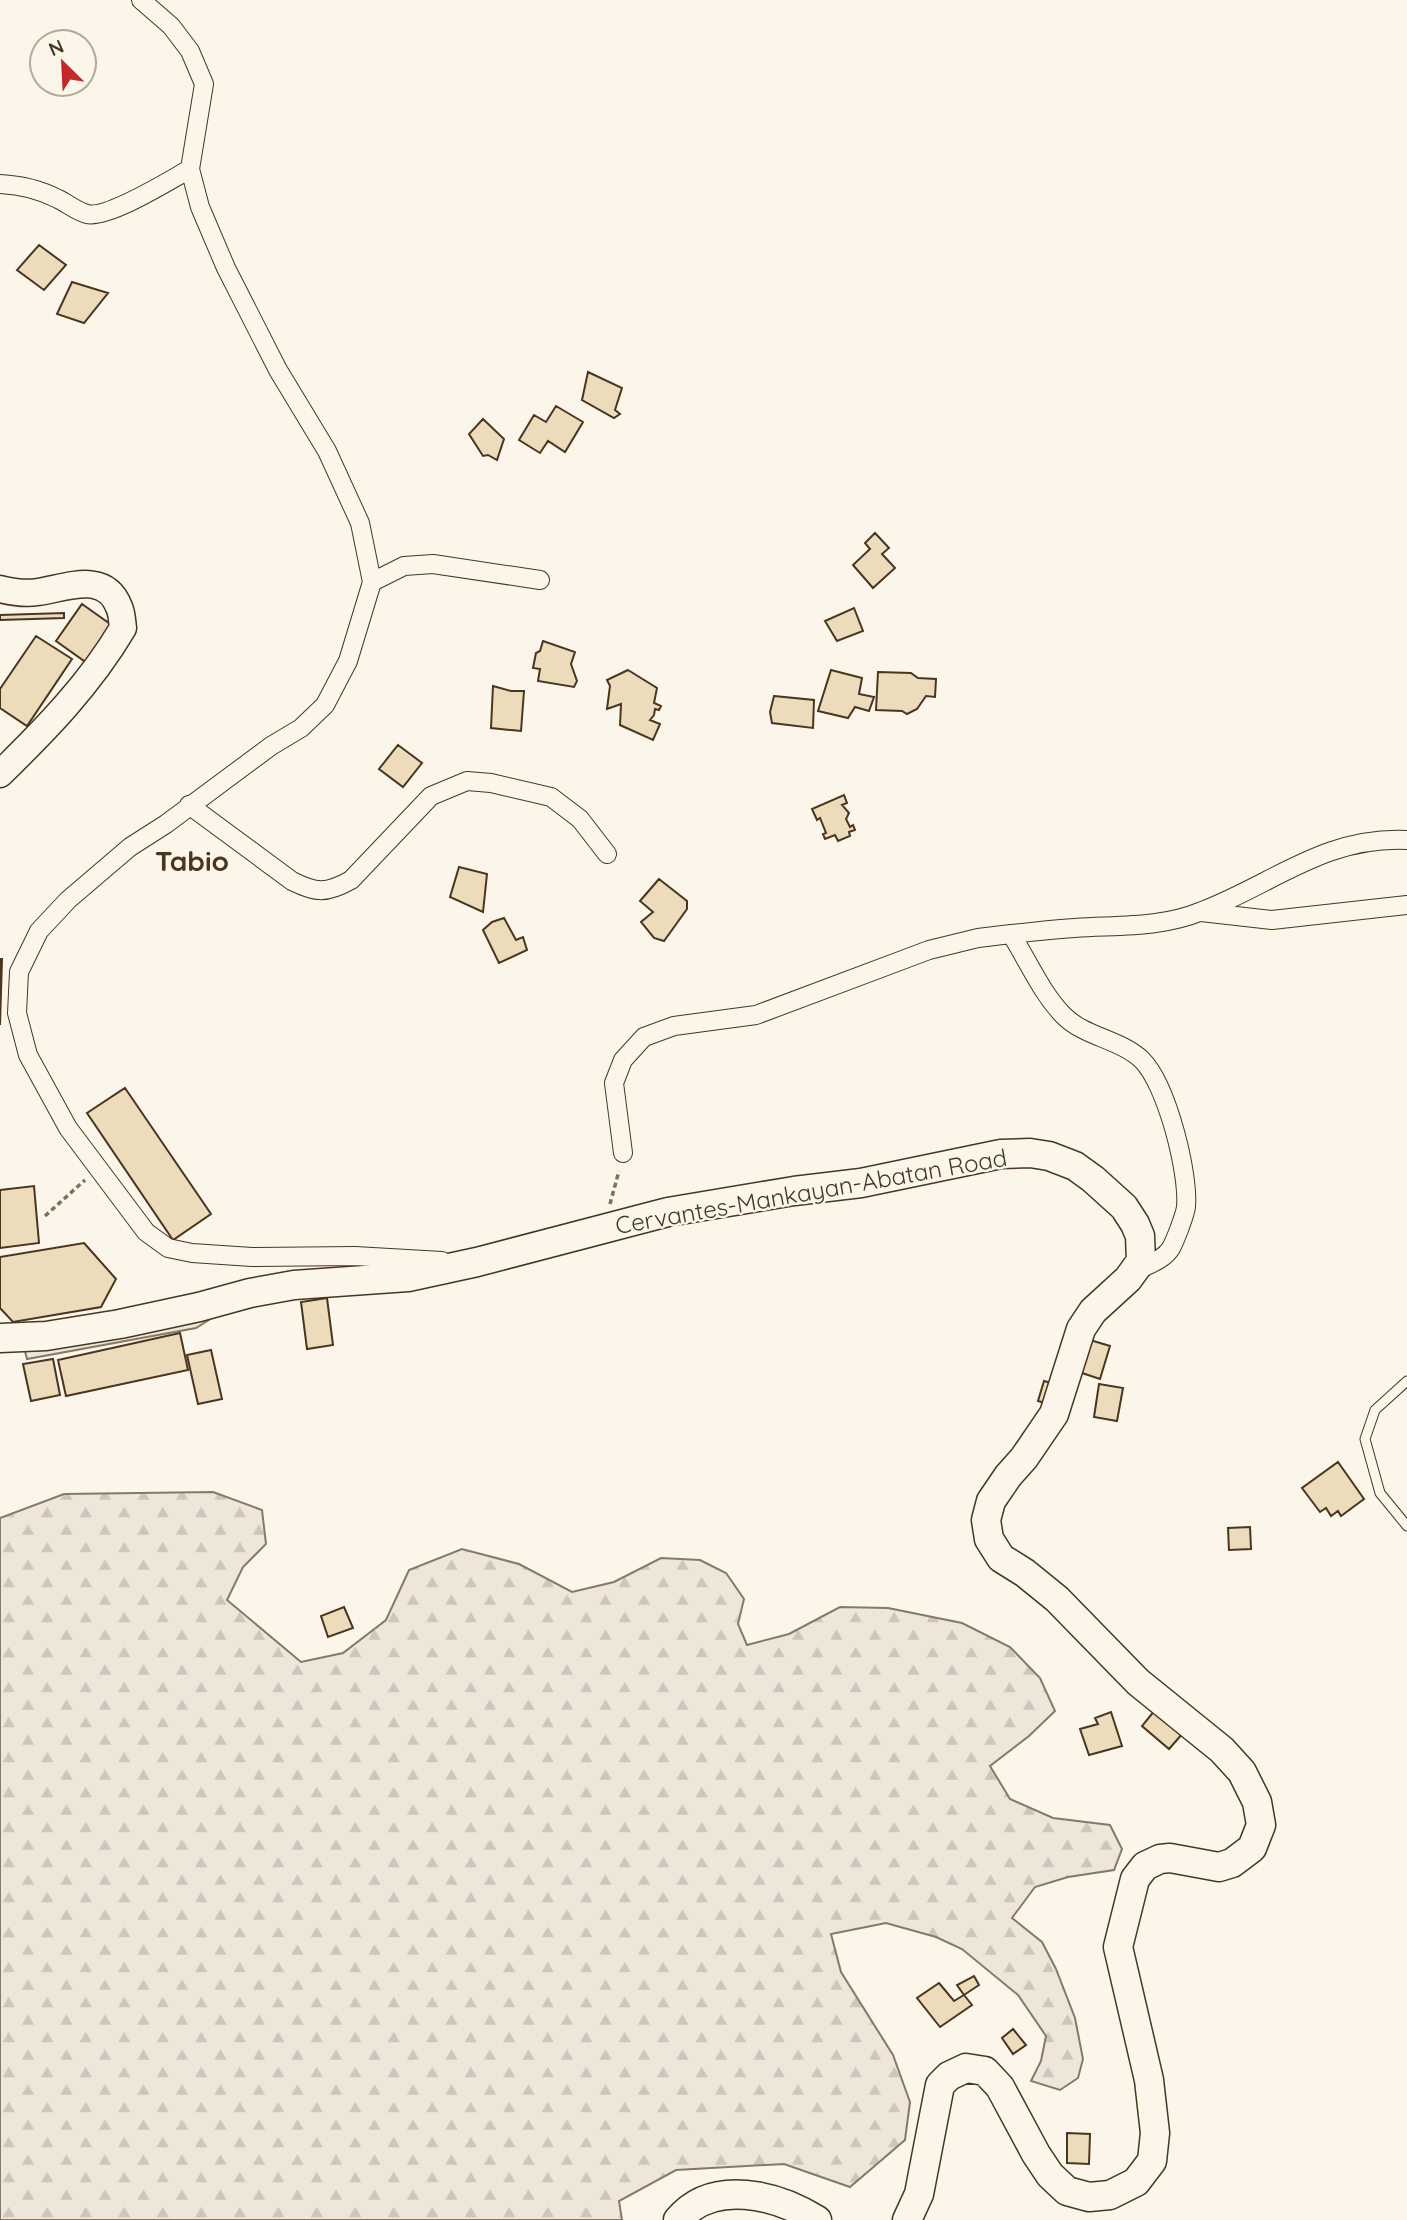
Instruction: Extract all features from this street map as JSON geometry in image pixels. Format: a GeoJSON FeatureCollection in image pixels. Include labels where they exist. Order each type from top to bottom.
{"type":"FeatureCollection","features":[{"type":"Feature","properties":{"kind":"main road","name":"Cervantes-Mankayan-Abatan Road"},"geometry":{"type":"LineString","coordinates":[[0,1338],[46,1336],[120,1324],[294,1285],[408,1277],[477,1262],[668,1212],[861,1183],[1001,1154],[1030,1153],[1057,1158],[1075,1166],[1124,1207],[1139,1236],[1141,1261],[1136,1271]]}},
{"type":"Feature","properties":{"kind":"main road"},"geometry":{"type":"LineString","coordinates":[[907,2220],[919,2194],[940,2085],[949,2076],[966,2068],[985,2071],[1000,2087],[1036,2154],[1050,2175],[1067,2191],[1089,2197],[1110,2194],[1136,2182],[1152,2161],[1155,2133],[1149,2080],[1118,1947],[1135,1879],[1145,1866],[1160,1859],[1170,1858],[1219,1867],[1232,1863],[1252,1848],[1261,1825],[1257,1802],[1242,1772],[1222,1750],[1138,1682],[1057,1599],[1001,1558],[989,1539],[986,1520],[991,1501],[1054,1415],[1080,1329],[1102,1300],[1136,1271]]}},
{"type":"Feature","properties":{"kind":"main road"},"geometry":{"type":"LineString","coordinates":[[678,2220],[687,2210],[719,2196],[753,2194],[781,2203],[817,2220]]}},
{"type":"Feature","properties":{"kind":"street"},"geometry":{"type":"LineString","coordinates":[[141,0],[171,26],[190,51],[204,84],[190,169],[200,207],[226,268],[278,370],[327,451],[360,523],[372,582],[348,661],[325,705],[301,729],[271,746],[166,824],[130,847],[68,900],[39,931],[19,972],[17,1013],[28,1055],[68,1128],[146,1232],[168,1248],[192,1253],[252,1256],[355,1256],[477,1262]]}},
{"type":"Feature","properties":{"kind":"street"},"geometry":{"type":"LineString","coordinates":[[0,184],[32,188],[80,211],[96,214],[143,195],[190,169]]}},
{"type":"Feature","properties":{"kind":"street"},"geometry":{"type":"LineString","coordinates":[[372,582],[404,566],[433,564],[540,580]]}},
{"type":"Feature","properties":{"kind":"street"},"geometry":{"type":"LineString","coordinates":[[0,589],[35,593],[80,583],[99,585],[110,592],[119,607],[123,628],[110,650],[54,722],[0,774]]}},
{"type":"Feature","properties":{"kind":"street"},"geometry":{"type":"LineString","coordinates":[[189,805],[292,881],[309,889],[324,891],[338,888],[351,880],[431,796],[467,781],[491,782],[551,797],[580,819],[607,854]]}},
{"type":"Feature","properties":{"kind":"street"},"geometry":{"type":"LineString","coordinates":[[624,1153],[614,1083],[623,1060],[644,1037],[674,1026],[757,1015],[929,950],[978,938],[1075,928],[1150,925],[1201,912],[1290,867],[1335,850],[1382,839],[1407,840]]}},
{"type":"Feature","properties":{"kind":"street"},"geometry":{"type":"LineString","coordinates":[[1201,912],[1272,919],[1407,905]]}},
{"type":"Feature","properties":{"kind":"street"},"geometry":{"type":"LineString","coordinates":[[1011,934],[1044,991],[1065,1017],[1122,1046],[1143,1061],[1162,1093],[1176,1135],[1186,1209],[1172,1247],[1164,1256],[1136,1271]]}},
{"type":"Feature","properties":{"kind":"lane"},"geometry":{"type":"LineString","coordinates":[[1407,1381],[1375,1410],[1365,1439],[1380,1493],[1407,1526]]}},
{"type":"Feature","properties":{"kind":"path"},"geometry":{"type":"LineString","coordinates":[[601,1229],[624,1153]]}},
{"type":"Feature","properties":{"kind":"path"},"geometry":{"type":"LineString","coordinates":[[45,1216],[98,1168]]}},
{"type":"Feature","properties":{"kind":"green space"},"geometry":{"type":"Polygon","coordinates":[[[213,1492],[262,1510],[266,1544],[243,1567],[227,1600],[301,1662],[343,1653],[386,1620],[409,1570],[462,1549],[519,1564],[572,1592],[614,1582],[661,1558],[700,1560],[726,1573],[744,1599],[738,1624],[747,1645],[789,1634],[840,1607],[888,1608],[962,1623],[1010,1647],[1040,1678],[1055,1711],[1029,1736],[990,1766],[1010,1799],[1053,1818],[1110,1825],[1122,1849],[1114,1870],[1068,1877],[1035,1887],[1012,1918],[1042,1942],[1056,1969],[1075,2018],[1083,2059],[1078,2078],[1060,2090],[1031,2081],[1041,2061],[1046,2036],[1018,1995],[962,1949],[936,1937],[886,1923],[831,1934],[841,1972],[893,2055],[910,2102],[905,2140],[850,2187],[784,2164],[676,2170],[619,2201],[622,2220],[0,2220],[0,1518],[64,1494],[213,1492]]]}},
{"type":"Feature","properties":{"kind":"shaded area"},"geometry":{"type":"Polygon","coordinates":[[[223,1311],[196,1328],[27,1359],[24,1347],[223,1311]]]}},
{"type":"Feature","properties":{"kind":"building"},"geometry":{"type":"Polygon","coordinates":[[[39,245],[66,265],[44,290],[17,270],[39,245]]]}},
{"type":"Feature","properties":{"kind":"building"},"geometry":{"type":"Polygon","coordinates":[[[72,282],[108,293],[84,323],[57,314],[72,282]]]}},
{"type":"Feature","properties":{"kind":"building"},"geometry":{"type":"Polygon","coordinates":[[[588,372],[622,388],[615,410],[620,414],[614,418],[582,400],[588,372]]]}},
{"type":"Feature","properties":{"kind":"building"},"geometry":{"type":"Polygon","coordinates":[[[556,406],[583,422],[565,452],[548,441],[540,453],[519,440],[534,415],[546,422],[556,406]]]}},
{"type":"Feature","properties":{"kind":"building"},"geometry":{"type":"Polygon","coordinates":[[[483,419],[504,439],[497,460],[488,455],[483,456],[469,434],[483,419]]]}},
{"type":"Feature","properties":{"kind":"building"},"geometry":{"type":"Polygon","coordinates":[[[875,533],[889,548],[882,554],[895,568],[873,588],[853,565],[870,549],[865,543],[875,533]]]}},
{"type":"Feature","properties":{"kind":"building"},"geometry":{"type":"Polygon","coordinates":[[[82,604],[113,626],[87,663],[56,641],[82,604]]]}},
{"type":"Feature","properties":{"kind":"building"},"geometry":{"type":"Polygon","coordinates":[[[854,608],[863,631],[837,641],[825,621],[854,608]]]}},
{"type":"Feature","properties":{"kind":"building"},"geometry":{"type":"Polygon","coordinates":[[[64,613],[64,618],[0,620],[0,615],[64,613]]]}},
{"type":"Feature","properties":{"kind":"building"},"geometry":{"type":"Polygon","coordinates":[[[36,636],[72,659],[27,726],[0,708],[0,689],[36,636]]]}},
{"type":"Feature","properties":{"kind":"building"},"geometry":{"type":"Polygon","coordinates":[[[543,641],[575,652],[571,664],[577,681],[574,687],[538,681],[540,669],[533,668],[536,653],[540,651],[543,641]]]}},
{"type":"Feature","properties":{"kind":"building"},"geometry":{"type":"Polygon","coordinates":[[[628,670],[657,688],[654,703],[661,706],[659,710],[655,709],[650,720],[660,724],[653,740],[620,725],[621,704],[607,709],[610,686],[607,680],[628,670]]]}},
{"type":"Feature","properties":{"kind":"building"},"geometry":{"type":"Polygon","coordinates":[[[831,670],[862,678],[859,694],[874,697],[869,711],[855,707],[848,718],[818,711],[831,670]]]}},
{"type":"Feature","properties":{"kind":"building"},"geometry":{"type":"Polygon","coordinates":[[[878,672],[911,673],[918,678],[936,679],[935,697],[926,696],[917,709],[907,714],[902,711],[876,710],[878,672]]]}},
{"type":"Feature","properties":{"kind":"building"},"geometry":{"type":"Polygon","coordinates":[[[493,686],[524,691],[521,731],[491,728],[493,686]]]}},
{"type":"Feature","properties":{"kind":"building"},"geometry":{"type":"Polygon","coordinates":[[[774,696],[814,700],[813,728],[772,723],[770,712],[774,696]]]}},
{"type":"Feature","properties":{"kind":"building"},"geometry":{"type":"Polygon","coordinates":[[[398,745],[422,763],[403,787],[379,769],[398,745]]]}},
{"type":"Feature","properties":{"kind":"building"},"geometry":{"type":"Polygon","coordinates":[[[844,795],[847,803],[842,805],[849,813],[846,819],[855,830],[849,832],[850,836],[838,841],[835,835],[825,839],[823,834],[826,833],[820,818],[817,820],[812,809],[844,795]]]}},
{"type":"Feature","properties":{"kind":"building"},"geometry":{"type":"Polygon","coordinates":[[[459,867],[487,874],[483,912],[450,897],[459,867]]]}},
{"type":"Feature","properties":{"kind":"building"},"geometry":{"type":"Polygon","coordinates":[[[659,879],[687,901],[687,909],[664,941],[654,938],[641,922],[653,912],[640,901],[659,879]]]}},
{"type":"Feature","properties":{"kind":"building"},"geometry":{"type":"Polygon","coordinates":[[[504,918],[516,940],[523,937],[527,950],[499,963],[483,930],[492,922],[504,918]]]}},
{"type":"Feature","properties":{"kind":"building"},"geometry":{"type":"Polygon","coordinates":[[[0,959],[2,959],[0,1025],[0,959]]]}},
{"type":"Feature","properties":{"kind":"building"},"geometry":{"type":"Polygon","coordinates":[[[125,1088],[211,1214],[173,1240],[87,1113],[125,1088]]]}},
{"type":"Feature","properties":{"kind":"building"},"geometry":{"type":"Polygon","coordinates":[[[34,1186],[39,1243],[0,1248],[0,1190],[34,1186]]]}},
{"type":"Feature","properties":{"kind":"building"},"geometry":{"type":"Polygon","coordinates":[[[84,1243],[116,1279],[101,1307],[13,1322],[0,1308],[0,1257],[84,1243]]]}},
{"type":"Feature","properties":{"kind":"building"},"geometry":{"type":"Polygon","coordinates":[[[327,1298],[333,1345],[307,1349],[301,1302],[327,1298]]]}},
{"type":"Feature","properties":{"kind":"building"},"geometry":{"type":"Polygon","coordinates":[[[180,1333],[188,1370],[66,1396],[58,1360],[180,1333]]]}},
{"type":"Feature","properties":{"kind":"building"},"geometry":{"type":"Polygon","coordinates":[[[1090,1340],[1110,1346],[1100,1379],[1079,1372],[1090,1340]]]}},
{"type":"Feature","properties":{"kind":"building"},"geometry":{"type":"Polygon","coordinates":[[[211,1350],[222,1399],[198,1404],[187,1355],[211,1350]]]}},
{"type":"Feature","properties":{"kind":"building"},"geometry":{"type":"Polygon","coordinates":[[[53,1359],[60,1395],[31,1401],[23,1364],[53,1359]]]}},
{"type":"Feature","properties":{"kind":"building"},"geometry":{"type":"Polygon","coordinates":[[[1044,1381],[1056,1384],[1049,1404],[1038,1401],[1044,1381]]]}},
{"type":"Feature","properties":{"kind":"building"},"geometry":{"type":"Polygon","coordinates":[[[1099,1384],[1123,1388],[1117,1421],[1094,1417],[1099,1384]]]}},
{"type":"Feature","properties":{"kind":"building"},"geometry":{"type":"Polygon","coordinates":[[[1338,1462],[1364,1499],[1341,1516],[1338,1511],[1331,1516],[1326,1508],[1320,1512],[1302,1488],[1338,1462]]]}},
{"type":"Feature","properties":{"kind":"building"},"geometry":{"type":"Polygon","coordinates":[[[1250,1527],[1251,1549],[1229,1550],[1228,1528],[1250,1527]]]}},
{"type":"Feature","properties":{"kind":"building"},"geometry":{"type":"Polygon","coordinates":[[[344,1607],[353,1628],[328,1637],[321,1616],[344,1607]]]}},
{"type":"Feature","properties":{"kind":"building"},"geometry":{"type":"Polygon","coordinates":[[[1155,1710],[1183,1733],[1169,1749],[1142,1726],[1155,1710]]]}},
{"type":"Feature","properties":{"kind":"building"},"geometry":{"type":"Polygon","coordinates":[[[1111,1712],[1122,1746],[1089,1755],[1080,1729],[1098,1724],[1095,1718],[1111,1712]]]}},
{"type":"Feature","properties":{"kind":"building"},"geometry":{"type":"Polygon","coordinates":[[[974,1976],[979,1985],[964,1995],[957,1985],[974,1976]]]}},
{"type":"Feature","properties":{"kind":"building"},"geometry":{"type":"Polygon","coordinates":[[[939,1983],[954,2001],[964,1995],[972,2005],[940,2027],[917,1998],[939,1983]]]}},
{"type":"Feature","properties":{"kind":"building"},"geometry":{"type":"Polygon","coordinates":[[[1013,2029],[1026,2045],[1013,2054],[1002,2038],[1013,2029]]]}},
{"type":"Feature","properties":{"kind":"building"},"geometry":{"type":"Polygon","coordinates":[[[1067,2133],[1090,2134],[1089,2164],[1067,2163],[1067,2133]]]}},
{"type":"Feature","properties":{"kind":"district","name":"Tabio"},"geometry":{"type":"Point","coordinates":[192,860]}}]}
